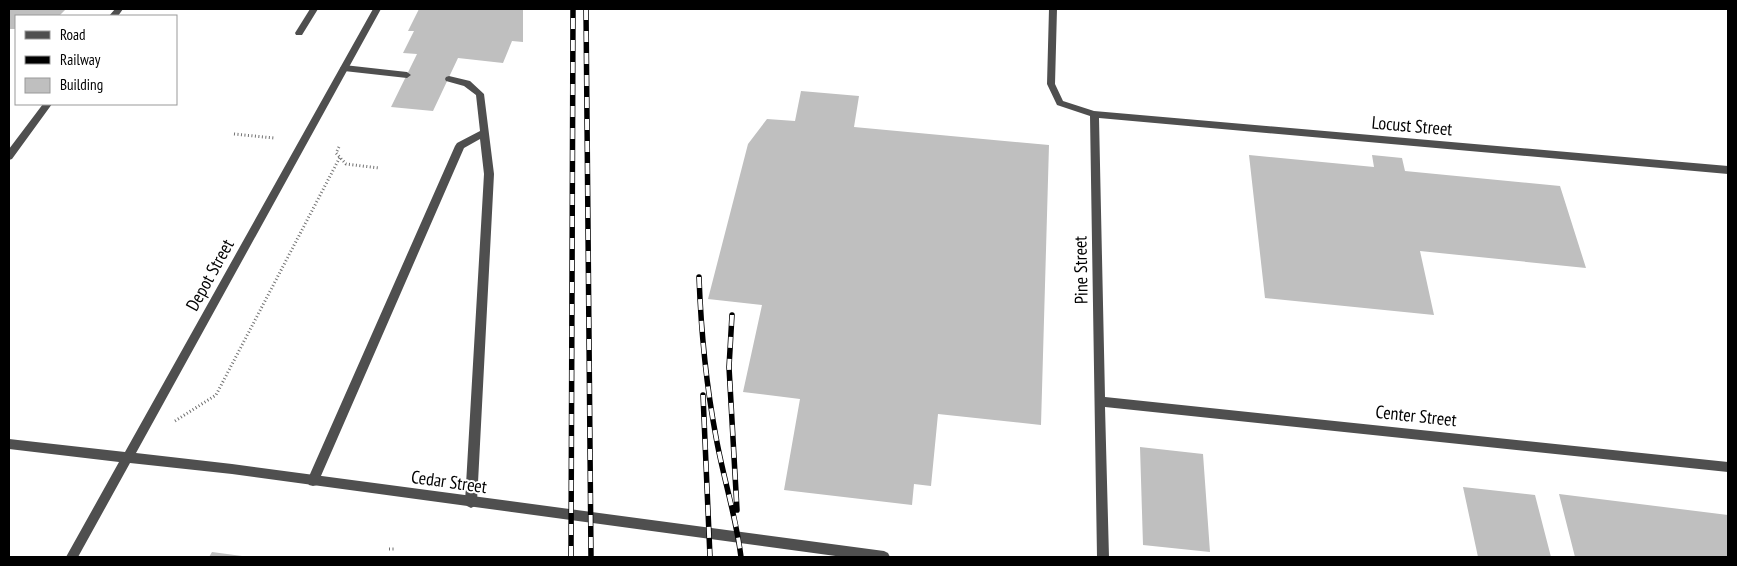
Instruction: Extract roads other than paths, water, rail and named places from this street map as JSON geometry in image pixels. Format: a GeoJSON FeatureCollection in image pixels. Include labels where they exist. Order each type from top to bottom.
{"type":"FeatureCollection","features":[{"type":"Feature","properties":{"kind":"street"},"geometry":{"type":"LineString","coordinates":[[299,33],[314,9]]}},
{"type":"Feature","properties":{"kind":"street","name":"Depot Street"},"geometry":{"type":"LineString","coordinates":[[72,557],[377,9]]}},
{"type":"Feature","properties":{"kind":"street"},"geometry":{"type":"LineString","coordinates":[[1053,9],[1051,84],[1060,103],[1094,114]]}},
{"type":"Feature","properties":{"kind":"street"},"geometry":{"type":"LineString","coordinates":[[344,68],[407,75]]}},
{"type":"Feature","properties":{"kind":"street"},"geometry":{"type":"LineString","coordinates":[[449,80],[466,83],[480,94],[489,174],[471,502]]}},
{"type":"Feature","properties":{"kind":"street"},"geometry":{"type":"LineString","coordinates":[[9,156],[47,105]]}},
{"type":"Feature","properties":{"kind":"street","name":"Locust Street"},"geometry":{"type":"LineString","coordinates":[[1094,114],[1728,170]]}},
{"type":"Feature","properties":{"kind":"street","name":"Pine Street"},"geometry":{"type":"LineString","coordinates":[[1094,114],[1102,557]]}},
{"type":"Feature","properties":{"kind":"street"},"geometry":{"type":"LineString","coordinates":[[313,481],[460,146],[485,132]]}},
{"type":"Feature","properties":{"kind":"street","name":"Center Street"},"geometry":{"type":"LineString","coordinates":[[1100,401],[1728,467]]}},
{"type":"Feature","properties":{"kind":"street","name":"Cedar Street"},"geometry":{"type":"LineString","coordinates":[[9,444],[129,457],[884,557]]}},
{"type":"Feature","properties":{"kind":"railway"},"geometry":{"type":"LineString","coordinates":[[571,557],[573,9]]}},
{"type":"Feature","properties":{"kind":"railway"},"geometry":{"type":"LineString","coordinates":[[586,9],[591,557]]}},
{"type":"Feature","properties":{"kind":"railway"},"geometry":{"type":"LineString","coordinates":[[699,277],[709,397],[741,557]]}},
{"type":"Feature","properties":{"kind":"railway"},"geometry":{"type":"LineString","coordinates":[[732,315],[729,367],[737,510]]}},
{"type":"Feature","properties":{"kind":"railway"},"geometry":{"type":"LineString","coordinates":[[703,395],[710,557]]}}]}
